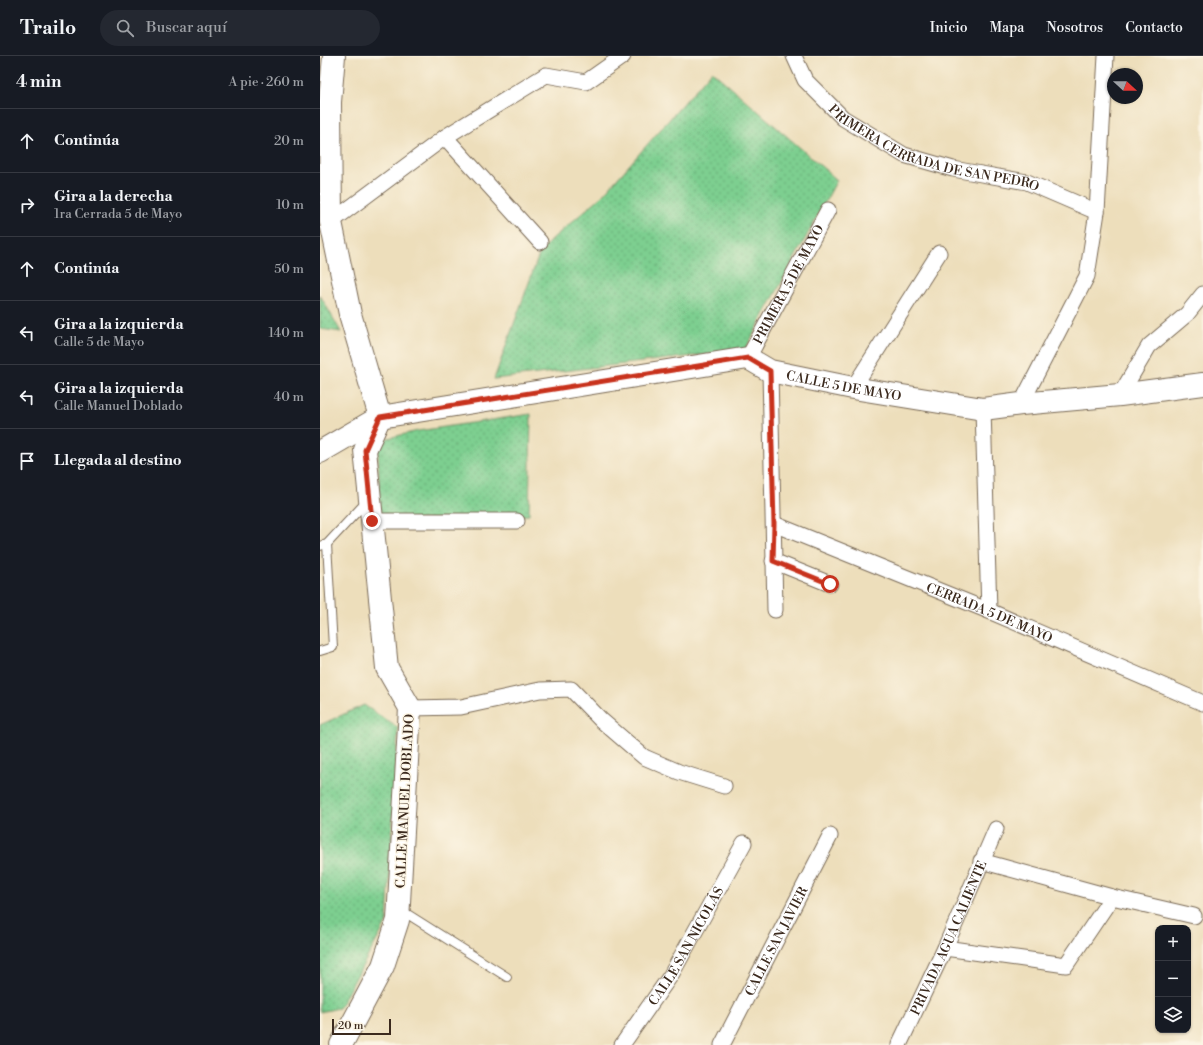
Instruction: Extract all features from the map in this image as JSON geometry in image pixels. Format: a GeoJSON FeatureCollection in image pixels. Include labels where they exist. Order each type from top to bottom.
{"type":"FeatureCollection","features":[{"type":"Feature","properties":{"kind":"street"},"geometry":{"type":"LineString","coordinates":[[334,56],[330,102],[331,222],[350,314],[380,417]]}},
{"type":"Feature","properties":{"kind":"street"},"geometry":{"type":"LineString","coordinates":[[331,222],[445,138],[546,75],[586,82],[622,56]]}},
{"type":"Feature","properties":{"kind":"street","name":"PRIMERA CERRADA DE SAN PEDRO"},"geometry":{"type":"LineString","coordinates":[[794,56],[805,80],[843,118],[904,154],[953,169],[1027,182],[1097,212]]}},
{"type":"Feature","properties":{"kind":"street"},"geometry":{"type":"LineString","coordinates":[[1021,404],[1087,276],[1097,212],[1106,56]]}},
{"type":"Feature","properties":{"kind":"street"},"geometry":{"type":"LineString","coordinates":[[445,138],[540,242]]}},
{"type":"Feature","properties":{"kind":"street","name":"PRIMERA 5 DE MAYO"},"geometry":{"type":"LineString","coordinates":[[748,358],[828,210]]}},
{"type":"Feature","properties":{"kind":"street"},"geometry":{"type":"LineString","coordinates":[[853,388],[939,253]]}},
{"type":"Feature","properties":{"kind":"street"},"geometry":{"type":"LineString","coordinates":[[1120,395],[1149,346],[1187,314],[1203,294]]}},
{"type":"Feature","properties":{"kind":"street"},"geometry":{"type":"LineString","coordinates":[[320,452],[380,417],[748,358]]}},
{"type":"Feature","properties":{"kind":"street","name":"CALLE 5 DE MAYO"},"geometry":{"type":"LineString","coordinates":[[748,358],[770,371],[853,388],[983,410],[1021,404],[1120,395],[1203,384]]}},
{"type":"Feature","properties":{"kind":"street"},"geometry":{"type":"LineString","coordinates":[[770,371],[775,610]]}},
{"type":"Feature","properties":{"kind":"street"},"geometry":{"type":"LineString","coordinates":[[983,410],[989,611]]}},
{"type":"Feature","properties":{"kind":"street","name":"CALLE MANUEL DOBLADO"},"geometry":{"type":"LineString","coordinates":[[341,1045],[383,966],[398,920],[410,708],[387,668],[365,450],[380,417]]}},
{"type":"Feature","properties":{"kind":"street"},"geometry":{"type":"LineString","coordinates":[[372,521],[517,521]]}},
{"type":"Feature","properties":{"kind":"street","name":"CERRADA 5 DE MAYO"},"geometry":{"type":"LineString","coordinates":[[774,524],[989,611],[1203,703]]}},
{"type":"Feature","properties":{"kind":"street"},"geometry":{"type":"LineString","coordinates":[[773,561],[830,584]]}},
{"type":"Feature","properties":{"kind":"street"},"geometry":{"type":"LineString","coordinates":[[410,708],[461,707],[540,690],[571,689],[601,720],[644,757],[679,772],[724,786]]}},
{"type":"Feature","properties":{"kind":"street","name":"PRIVADA AGUA CALIENTE"},"geometry":{"type":"LineString","coordinates":[[899,1045],[945,948],[996,830]]}},
{"type":"Feature","properties":{"kind":"street","name":"CALLE SAN JAVIER"},"geometry":{"type":"LineString","coordinates":[[722,1045],[830,836]]}},
{"type":"Feature","properties":{"kind":"street","name":"CALLE SAN NICOLÁS"},"geometry":{"type":"LineString","coordinates":[[622,1045],[671,975],[744,843]]}},
{"type":"Feature","properties":{"kind":"street"},"geometry":{"type":"LineString","coordinates":[[982,861],[1112,897],[1194,916]]}},
{"type":"Feature","properties":{"kind":"street"},"geometry":{"type":"LineString","coordinates":[[945,948],[1066,965],[1112,897]]}},
{"type":"Feature","properties":{"kind":"lane"},"geometry":{"type":"LineString","coordinates":[[320,651],[333,647],[323,545],[370,498]]}},
{"type":"Feature","properties":{"kind":"lane"},"geometry":{"type":"LineString","coordinates":[[398,908],[507,977]]}},
{"type":"Feature","properties":{"kind":"green space"},"geometry":{"type":"Polygon","coordinates":[[[712,71],[837,180],[745,350],[494,379],[540,252],[552,239],[602,196],[712,71]]]}},
{"type":"Feature","properties":{"kind":"green space"},"geometry":{"type":"Polygon","coordinates":[[[320,295],[341,332],[320,329],[320,295]]]}},
{"type":"Feature","properties":{"kind":"green space"},"geometry":{"type":"Polygon","coordinates":[[[531,414],[529,515],[389,521],[380,512],[378,447],[388,438],[418,431],[531,414]]]}},
{"type":"Feature","properties":{"kind":"green space"},"geometry":{"type":"Polygon","coordinates":[[[364,705],[398,728],[387,922],[339,1008],[320,1012],[320,725],[364,705]]]}},
{"type":"Feature","properties":{"kind":"route"},"geometry":{"type":"LineString","coordinates":[[372,521],[365,450],[380,417],[748,358],[770,371],[774,524],[773,561],[830,584]]}}]}
